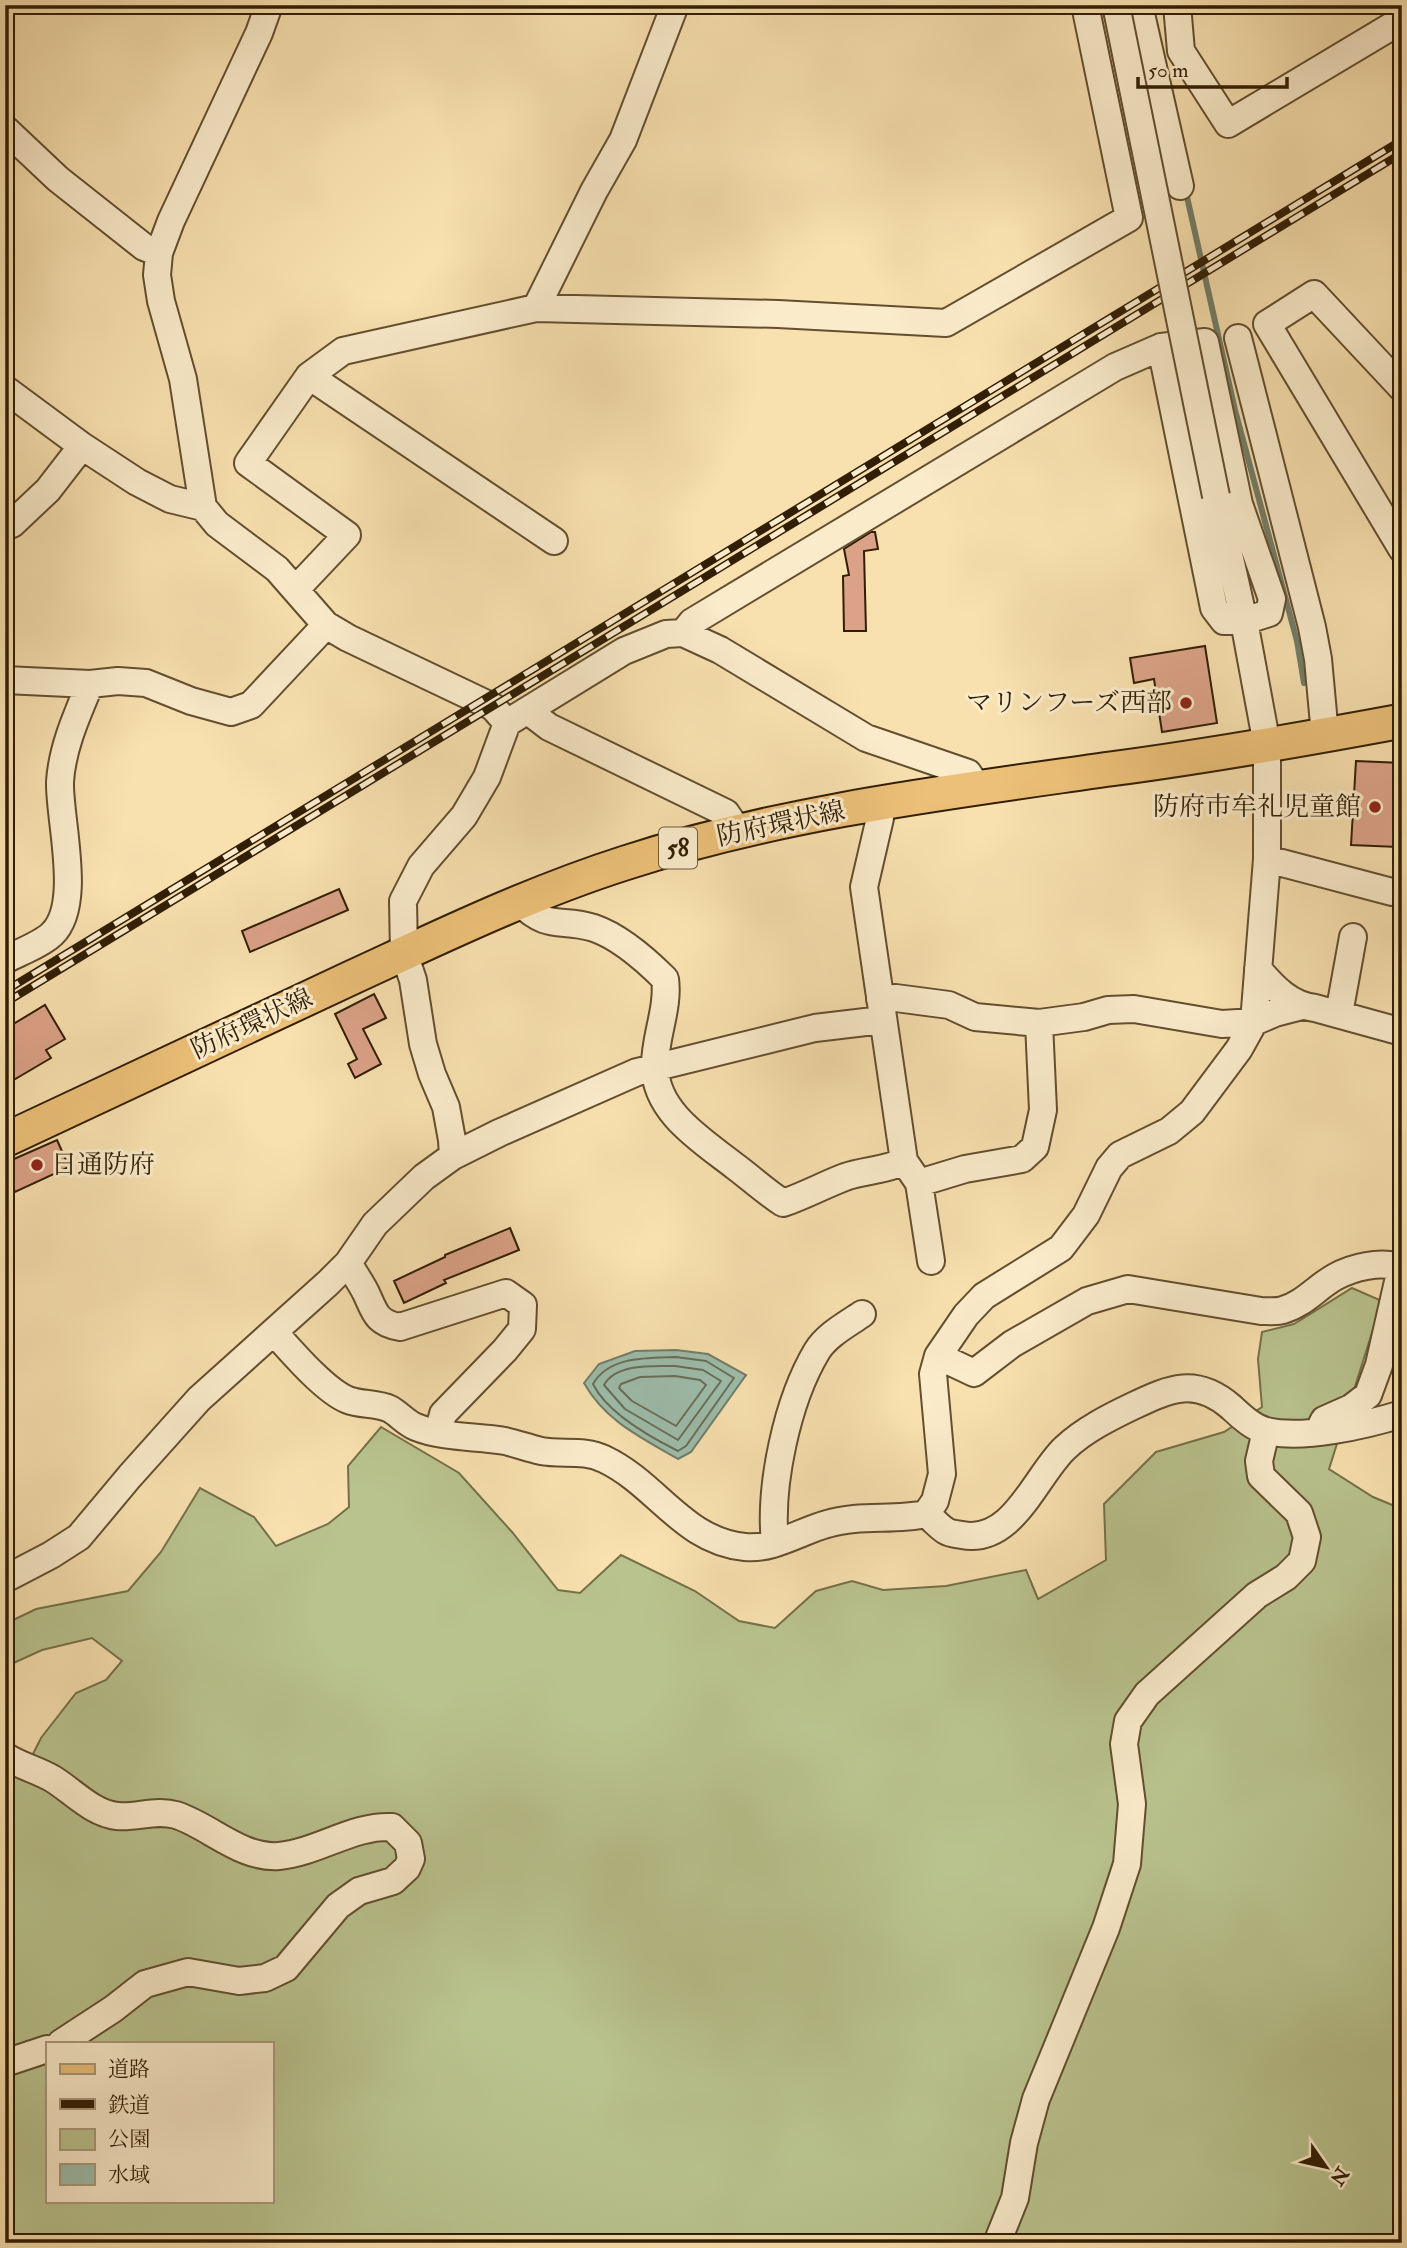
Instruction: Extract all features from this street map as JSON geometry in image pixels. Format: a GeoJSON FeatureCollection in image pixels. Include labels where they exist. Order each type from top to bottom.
{"type":"FeatureCollection","features":[{"type":"Feature","properties":{"kind":"main road","name":"防府環状線"},"geometry":{"type":"LineString","coordinates":[[5,1140],[404,953],[519,902],[625,863],[738,831],[879,804],[1267,745],[1402,721]]}},
{"type":"Feature","properties":{"kind":"street"},"geometry":{"type":"LineString","coordinates":[[269,5],[259,33],[171,221],[159,253],[157,275],[161,301],[183,379],[203,507],[217,524],[277,569],[326,625],[493,708],[549,727],[726,813],[738,831]]}},
{"type":"Feature","properties":{"kind":"street"},"geometry":{"type":"LineString","coordinates":[[536,307],[594,191],[623,140],[675,5]]}},
{"type":"Feature","properties":{"kind":"street"},"geometry":{"type":"LineString","coordinates":[[296,589],[347,535],[248,463],[309,376],[343,351],[536,307],[778,314],[946,323],[1129,218],[1084,5]]}},
{"type":"Feature","properties":{"kind":"street"},"geometry":{"type":"LineString","coordinates":[[274,1332],[332,1391],[348,1400],[388,1408],[415,1426],[438,1433],[506,1441],[543,1451],[591,1454],[607,1460],[653,1493],[685,1524],[712,1540],[748,1548],[775,1543],[827,1524],[860,1517],[903,1519],[926,1514],[934,1501],[942,1474],[933,1374],[938,1356],[966,1315],[984,1296],[1061,1248],[1086,1215],[1109,1168],[1121,1155],[1169,1131],[1192,1112],[1239,1049],[1254,1022],[1267,859],[1267,745],[1244,621],[1116,5]]}},
{"type":"Feature","properties":{"kind":"street"},"geometry":{"type":"LineString","coordinates":[[1139,5],[1180,186]]}},
{"type":"Feature","properties":{"kind":"street"},"geometry":{"type":"LineString","coordinates":[[1177,5],[1181,51],[1228,124],[1402,20]]}},
{"type":"Feature","properties":{"kind":"street"},"geometry":{"type":"LineString","coordinates":[[5,129],[58,179],[144,247],[159,253]]}},
{"type":"Feature","properties":{"kind":"street"},"geometry":{"type":"LineString","coordinates":[[683,633],[692,622],[1115,367],[1161,347],[1221,340],[1267,324],[1314,294],[1402,388]]}},
{"type":"Feature","properties":{"kind":"street"},"geometry":{"type":"LineString","coordinates":[[1267,324],[1402,550]]}},
{"type":"Feature","properties":{"kind":"street"},"geometry":{"type":"LineString","coordinates":[[1161,347],[1214,608],[1224,621],[1244,621],[1269,612],[1272,599],[1239,505],[1221,340]]}},
{"type":"Feature","properties":{"kind":"street"},"geometry":{"type":"LineString","coordinates":[[1221,340],[1312,627],[1318,659],[1325,735]]}},
{"type":"Feature","properties":{"kind":"street"},"geometry":{"type":"LineString","coordinates":[[309,376],[554,541]]}},
{"type":"Feature","properties":{"kind":"street"},"geometry":{"type":"LineString","coordinates":[[5,389],[82,446],[137,482],[170,499],[203,507]]}},
{"type":"Feature","properties":{"kind":"street"},"geometry":{"type":"LineString","coordinates":[[5,526],[12,524],[48,491],[82,446]]}},
{"type":"Feature","properties":{"kind":"street"},"geometry":{"type":"LineString","coordinates":[[5,680],[90,684],[118,681],[146,683],[191,701],[230,712],[251,705],[326,625]]}},
{"type":"Feature","properties":{"kind":"street"},"geometry":{"type":"LineString","coordinates":[[453,1156],[453,1140],[446,1107],[423,1044],[413,980],[404,953],[403,901],[421,866],[470,806],[518,717],[624,651],[666,634],[683,633],[720,650],[866,738],[968,773],[978,788]]}},
{"type":"Feature","properties":{"kind":"street"},"geometry":{"type":"LineString","coordinates":[[5,960],[53,933],[67,909],[68,877],[60,783],[63,757],[90,684]]}},
{"type":"Feature","properties":{"kind":"street"},"geometry":{"type":"LineString","coordinates":[[879,804],[880,818],[864,887],[904,1161],[919,1183],[931,1261]]}},
{"type":"Feature","properties":{"kind":"street"},"geometry":{"type":"LineString","coordinates":[[1267,859],[1392,892]]}},
{"type":"Feature","properties":{"kind":"street"},"geometry":{"type":"LineString","coordinates":[[519,902],[547,922],[593,928],[612,937],[665,979],[667,993],[656,1050],[656,1083],[676,1118],[695,1137],[740,1169],[766,1192],[783,1203],[847,1177],[892,1168],[904,1161]]}},
{"type":"Feature","properties":{"kind":"street"},"geometry":{"type":"LineString","coordinates":[[1339,1014],[1353,937]]}},
{"type":"Feature","properties":{"kind":"street"},"geometry":{"type":"LineString","coordinates":[[1258,969],[1285,997],[1302,1006],[1402,1032]]}},
{"type":"Feature","properties":{"kind":"street"},"geometry":{"type":"LineString","coordinates":[[5,1579],[79,1537],[199,1399],[348,1263],[375,1224],[424,1177],[453,1156],[637,1072],[881,1010],[896,998],[949,1004],[975,1017],[1039,1023],[1084,1017],[1108,1010],[1134,1009],[1222,1024],[1254,1022],[1302,1006]]}},
{"type":"Feature","properties":{"kind":"street"},"geometry":{"type":"LineString","coordinates":[[919,1183],[965,1169],[1022,1159],[1035,1147],[1043,1110],[1039,1023]]}},
{"type":"Feature","properties":{"kind":"street"},"geometry":{"type":"LineString","coordinates":[[348,1263],[374,1313],[388,1325],[400,1327],[506,1293],[523,1306],[522,1329],[443,1414],[438,1433]]}},
{"type":"Feature","properties":{"kind":"street"},"geometry":{"type":"LineString","coordinates":[[938,1356],[974,1373],[1012,1344],[1087,1301],[1128,1289],[1261,1311],[1282,1311],[1305,1300],[1334,1277],[1359,1267],[1401,1265],[1379,1365],[1368,1395],[1351,1408],[1324,1420],[1317,1433]]}},
{"type":"Feature","properties":{"kind":"street"},"geometry":{"type":"LineString","coordinates":[[775,1543],[776,1491],[786,1424],[794,1399],[817,1350],[832,1334],[862,1314]]}},
{"type":"Feature","properties":{"kind":"street"},"geometry":{"type":"LineString","coordinates":[[926,1514],[947,1532],[972,1537],[993,1530],[1023,1506],[1053,1461],[1066,1447],[1103,1422],[1174,1388],[1195,1388],[1219,1397],[1248,1422],[1266,1431],[1317,1433],[1402,1414]]}},
{"type":"Feature","properties":{"kind":"street"},"geometry":{"type":"LineString","coordinates":[[997,2243],[1015,2198],[1024,2143],[1036,2099],[1106,1928],[1127,1864],[1132,1804],[1124,1744],[1128,1721],[1147,1694],[1257,1595],[1286,1577],[1302,1561],[1307,1536],[1299,1513],[1261,1476],[1259,1461],[1266,1431]]}},
{"type":"Feature","properties":{"kind":"street"},"geometry":{"type":"LineString","coordinates":[[5,1756],[51,1778],[95,1809],[118,1816],[150,1812],[175,1815],[252,1852],[277,1856],[309,1851],[374,1826],[392,1827],[408,1843],[411,1859],[407,1868],[393,1881],[359,1891],[338,1906],[286,1968],[265,1978],[252,1980],[239,1981],[188,1972],[145,1983],[113,2009],[63,2042]]}},
{"type":"Feature","properties":{"kind":"street"},"geometry":{"type":"LineString","coordinates":[[5,2063],[46,2049]]}},
{"type":"Feature","properties":{"kind":"green space"},"geometry":{"type":"Polygon","coordinates":[[[1352,1288],[1382,1301],[1329,1469],[1373,1497],[1402,1509],[1402,2243],[5,2243],[5,1773],[22,1776],[41,1738],[76,1693],[106,1680],[122,1661],[92,1638],[42,1650],[5,1667],[5,1624],[36,1609],[128,1591],[161,1552],[200,1488],[254,1517],[276,1546],[328,1524],[349,1507],[348,1466],[381,1427],[459,1473],[512,1532],[558,1590],[580,1593],[621,1555],[695,1591],[739,1621],[775,1628],[816,1591],[852,1581],[883,1590],[946,1586],[1026,1570],[1038,1599],[1106,1560],[1104,1504],[1156,1452],[1224,1432],[1262,1407],[1258,1359],[1262,1332],[1294,1324],[1352,1288]]]}},
{"type":"Feature","properties":{"kind":"water"},"geometry":{"type":"Polygon","coordinates":[[[676,1350],[708,1354],[746,1375],[691,1452],[678,1459],[613,1418],[584,1383],[599,1364],[635,1351],[676,1350]]]}},
{"type":"Feature","properties":{"kind":"building"},"geometry":{"type":"Polygon","coordinates":[[[875,532],[878,549],[864,551],[866,631],[844,631],[843,576],[849,575],[844,549],[875,532]]]}},
{"type":"Feature","properties":{"kind":"building","name":"マリンフーズ西部"},"geometry":{"type":"Polygon","coordinates":[[[1205,646],[1217,723],[1162,732],[1154,679],[1134,683],[1130,658],[1205,646]]]}},
{"type":"Feature","properties":{"kind":"building"},"geometry":{"type":"Polygon","coordinates":[[[1356,761],[1402,763],[1398,847],[1351,845],[1356,761]]]}},
{"type":"Feature","properties":{"kind":"building"},"geometry":{"type":"Polygon","coordinates":[[[339,889],[348,910],[250,952],[242,931],[339,889]]]}},
{"type":"Feature","properties":{"kind":"building"},"geometry":{"type":"Polygon","coordinates":[[[374,994],[386,1018],[363,1029],[381,1064],[355,1078],[348,1064],[357,1059],[335,1014],[374,994]]]}},
{"type":"Feature","properties":{"kind":"building"},"geometry":{"type":"Polygon","coordinates":[[[45,1005],[65,1039],[46,1050],[51,1058],[5,1085],[5,1029],[45,1005]]]}},
{"type":"Feature","properties":{"kind":"building","name":"日通防府"},"geometry":{"type":"Polygon","coordinates":[[[57,1140],[69,1167],[15,1192],[5,1163],[57,1140]]]}},
{"type":"Feature","properties":{"kind":"building"},"geometry":{"type":"Polygon","coordinates":[[[510,1228],[519,1250],[444,1280],[446,1283],[404,1303],[394,1281],[445,1255],[510,1228]]]}},
{"type":"Feature","properties":{"kind":"waterway"},"geometry":{"type":"LineString","coordinates":[[1185,188],[1235,410],[1297,641],[1304,683]]}},
{"type":"Feature","properties":{"kind":"railway"},"geometry":{"type":"LineString","coordinates":[[5,991],[1402,140]]}},
{"type":"Feature","properties":{"kind":"railway"},"geometry":{"type":"LineString","coordinates":[[5,1003],[1402,153]]}},
{"type":"Feature","properties":{"kind":"place","name":"マリンフーズ西部"},"geometry":{"type":"Point","coordinates":[1186,703]}},
{"type":"Feature","properties":{"kind":"place","name":"防府市牟礼児童館"},"geometry":{"type":"Point","coordinates":[1375,807]}},
{"type":"Feature","properties":{"kind":"place","name":"日通防府"},"geometry":{"type":"Point","coordinates":[37,1165]}}]}
